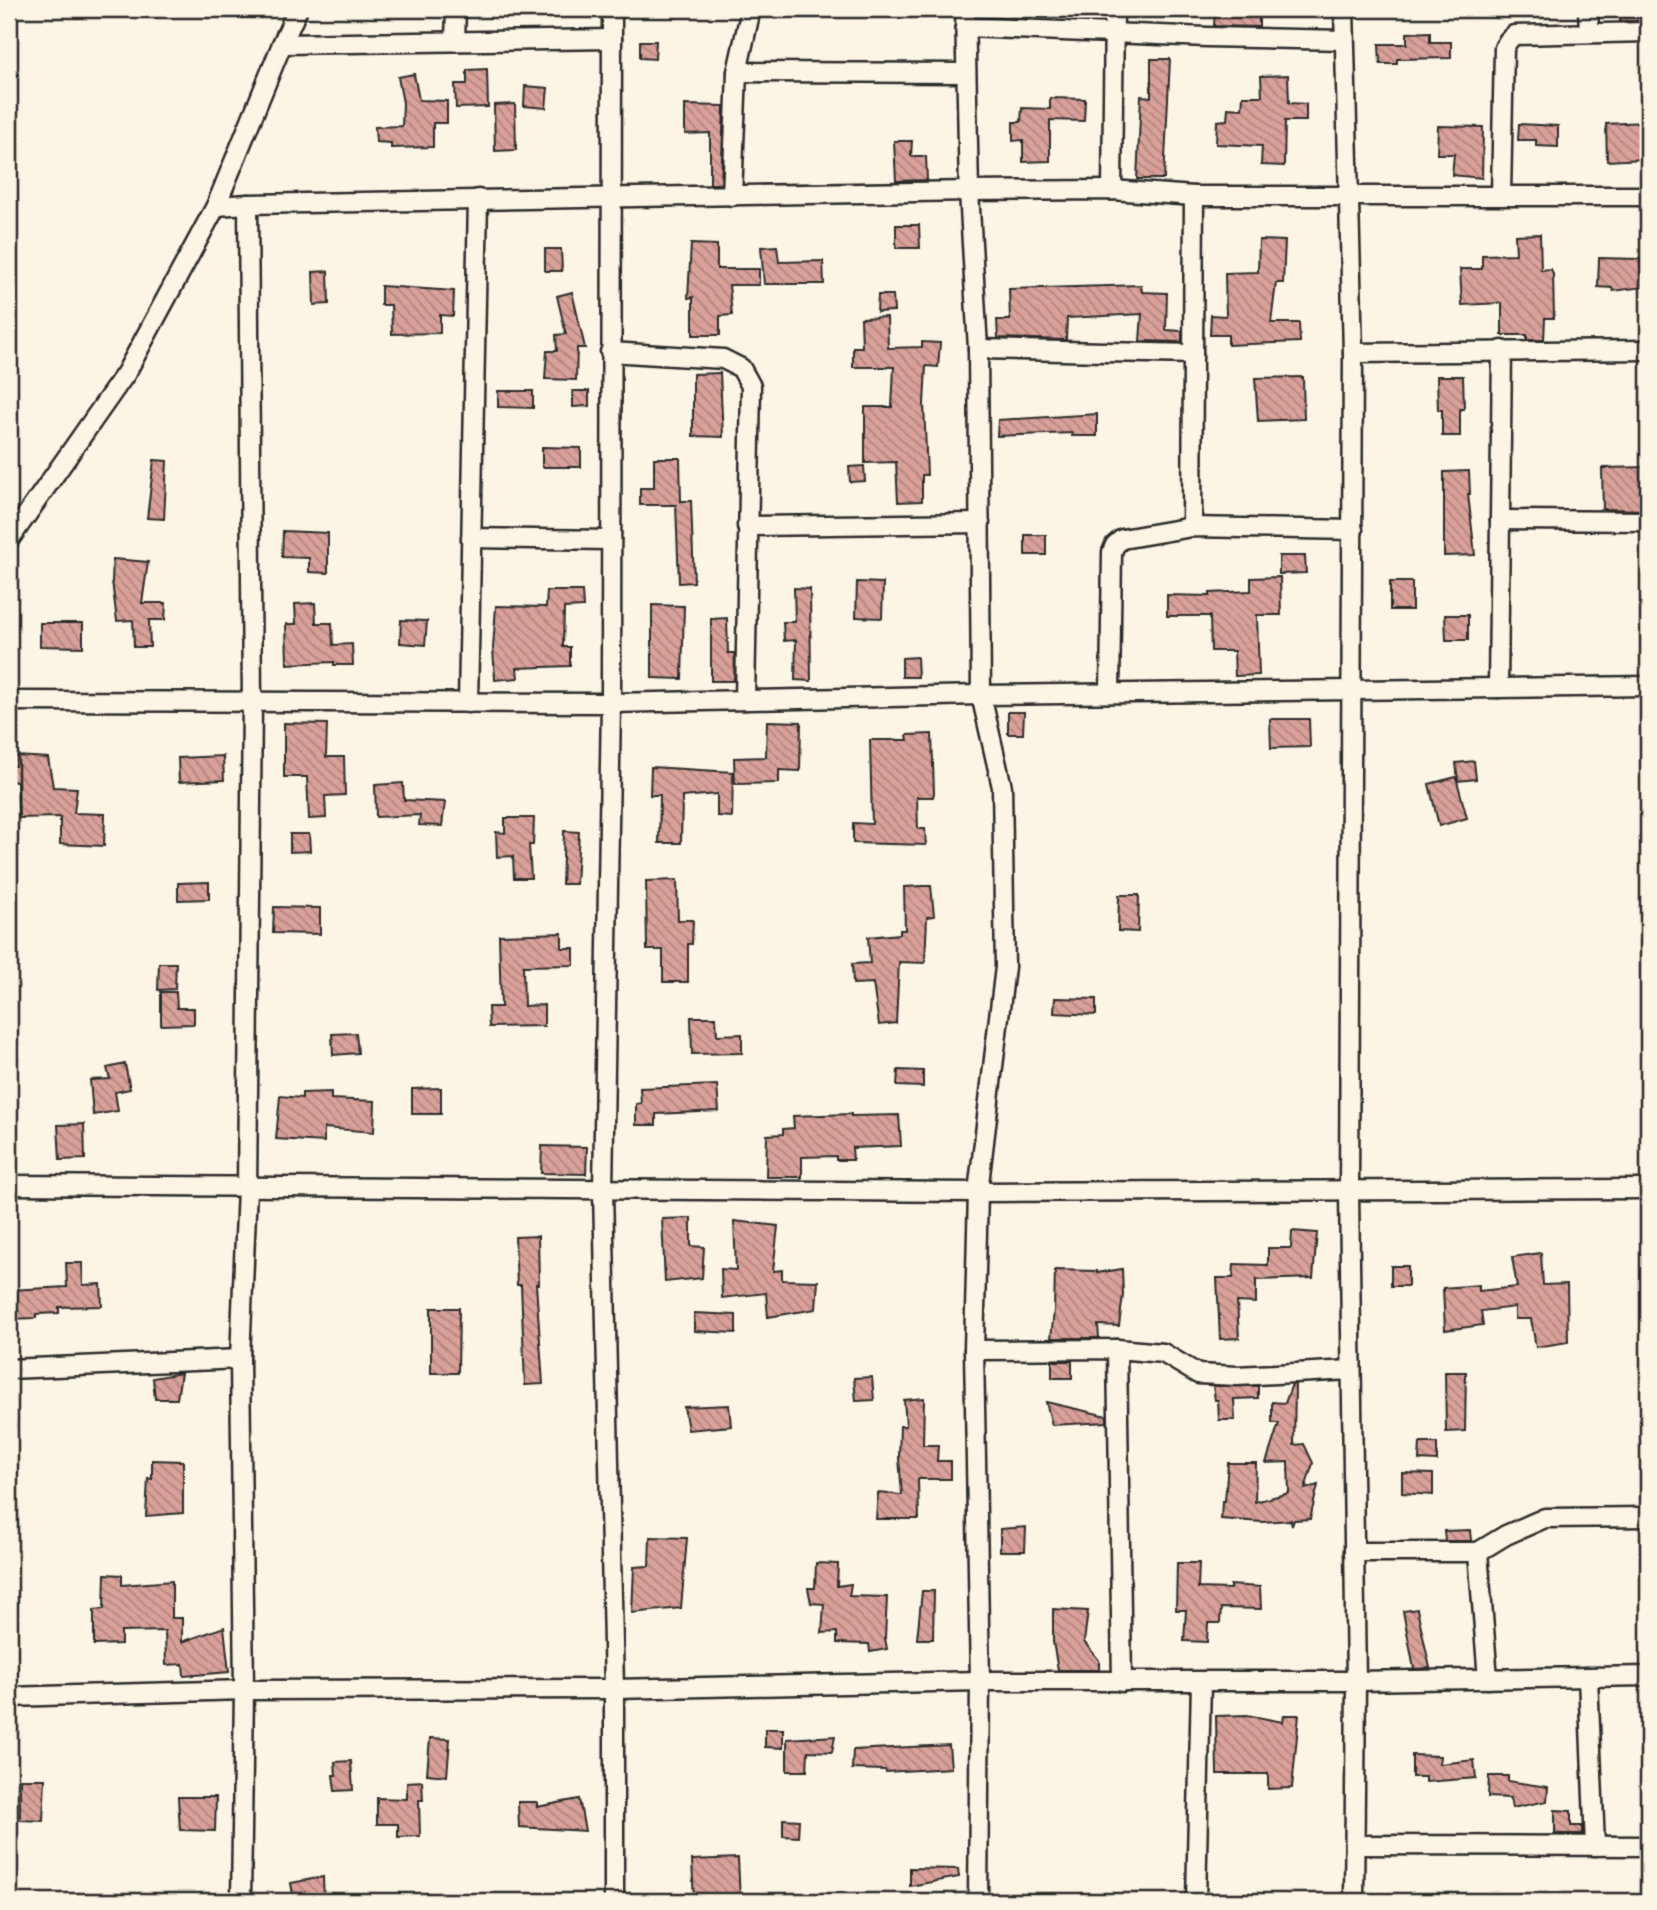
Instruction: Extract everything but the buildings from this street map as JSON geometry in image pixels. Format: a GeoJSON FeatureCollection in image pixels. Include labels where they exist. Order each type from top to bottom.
{"type":"FeatureCollection","features":[{"type":"Feature","properties":{"kind":"street"},"geometry":{"type":"LineString","coordinates":[[9,540],[126,373],[216,206],[298,9]]}},
{"type":"Feature","properties":{"kind":"street"},"geometry":{"type":"LineString","coordinates":[[454,41],[456,9]]}},
{"type":"Feature","properties":{"kind":"street"},"geometry":{"type":"LineString","coordinates":[[612,9],[611,703],[603,1190],[614,1689],[614,1901]]}},
{"type":"Feature","properties":{"kind":"street"},"geometry":{"type":"LineString","coordinates":[[732,196],[737,72],[751,9]]}},
{"type":"Feature","properties":{"kind":"street"},"geometry":{"type":"LineString","coordinates":[[1112,190],[1114,9]]}},
{"type":"Feature","properties":{"kind":"street"},"geometry":{"type":"LineString","coordinates":[[1344,9],[1353,353],[1349,1192],[1356,1681],[1354,1901]]}},
{"type":"Feature","properties":{"kind":"street"},"geometry":{"type":"LineString","coordinates":[[1588,9],[1589,32]]}},
{"type":"Feature","properties":{"kind":"street"},"geometry":{"type":"LineString","coordinates":[[978,1901],[980,1681],[974,1350],[978,1192],[1005,968],[1002,787],[981,695],[978,349],[969,191],[965,18],[1114,33],[1344,40]]}},
{"type":"Feature","properties":{"kind":"street"},"geometry":{"type":"LineString","coordinates":[[1502,195],[1504,48],[1508,41],[1514,35],[1648,32]]}},
{"type":"Feature","properties":{"kind":"street"},"geometry":{"type":"LineString","coordinates":[[282,44],[612,38]]}},
{"type":"Feature","properties":{"kind":"street"},"geometry":{"type":"LineString","coordinates":[[737,72],[965,73]]}},
{"type":"Feature","properties":{"kind":"street"},"geometry":{"type":"LineString","coordinates":[[216,206],[478,199],[1112,190],[1194,196],[1648,196]]}},
{"type":"Feature","properties":{"kind":"street"},"geometry":{"type":"LineString","coordinates":[[1192,527],[1194,196]]}},
{"type":"Feature","properties":{"kind":"street"},"geometry":{"type":"LineString","coordinates":[[468,703],[478,199]]}},
{"type":"Feature","properties":{"kind":"street"},"geometry":{"type":"LineString","coordinates":[[241,1901],[244,1690],[240,1359],[247,1188],[252,703],[248,204]]}},
{"type":"Feature","properties":{"kind":"street"},"geometry":{"type":"LineString","coordinates":[[978,349],[1193,354]]}},
{"type":"Feature","properties":{"kind":"street"},"geometry":{"type":"LineString","coordinates":[[1498,688],[1502,350]]}},
{"type":"Feature","properties":{"kind":"street"},"geometry":{"type":"LineString","coordinates":[[1353,353],[1648,350]]}},
{"type":"Feature","properties":{"kind":"street"},"geometry":{"type":"LineString","coordinates":[[610,352],[723,359],[741,368],[751,386],[745,700]]}},
{"type":"Feature","properties":{"kind":"street"},"geometry":{"type":"LineString","coordinates":[[1500,520],[1648,521]]}},
{"type":"Feature","properties":{"kind":"street"},"geometry":{"type":"LineString","coordinates":[[747,526],[980,523]]}},
{"type":"Feature","properties":{"kind":"street"},"geometry":{"type":"LineString","coordinates":[[1110,693],[1112,552],[1122,539],[1192,527],[1353,530]]}},
{"type":"Feature","properties":{"kind":"street"},"geometry":{"type":"LineString","coordinates":[[471,538],[611,540]]}},
{"type":"Feature","properties":{"kind":"street"},"geometry":{"type":"LineString","coordinates":[[9,701],[611,703],[1648,686]]}},
{"type":"Feature","properties":{"kind":"street"},"geometry":{"type":"LineString","coordinates":[[9,1185],[978,1192],[1648,1189]]}},
{"type":"Feature","properties":{"kind":"street"},"geometry":{"type":"LineString","coordinates":[[974,1350],[1117,1349],[1163,1353],[1198,1374],[1237,1376],[1351,1370]]}},
{"type":"Feature","properties":{"kind":"street"},"geometry":{"type":"LineString","coordinates":[[1117,1349],[1122,1682]]}},
{"type":"Feature","properties":{"kind":"street"},"geometry":{"type":"LineString","coordinates":[[9,1369],[240,1359]]}},
{"type":"Feature","properties":{"kind":"street"},"geometry":{"type":"LineString","coordinates":[[1354,1552],[1478,1552],[1506,1535],[1545,1518],[1648,1517]]}},
{"type":"Feature","properties":{"kind":"street"},"geometry":{"type":"LineString","coordinates":[[1478,1552],[1488,1679]]}},
{"type":"Feature","properties":{"kind":"street"},"geometry":{"type":"LineString","coordinates":[[9,1697],[244,1690],[614,1689],[980,1681],[1356,1681],[1648,1676]]}},
{"type":"Feature","properties":{"kind":"street"},"geometry":{"type":"LineString","coordinates":[[1588,1677],[1595,1846]]}},
{"type":"Feature","properties":{"kind":"street"},"geometry":{"type":"LineString","coordinates":[[1196,1901],[1201,1682]]}},
{"type":"Feature","properties":{"kind":"street"},"geometry":{"type":"LineString","coordinates":[[1356,1844],[1648,1846]]}}]}
